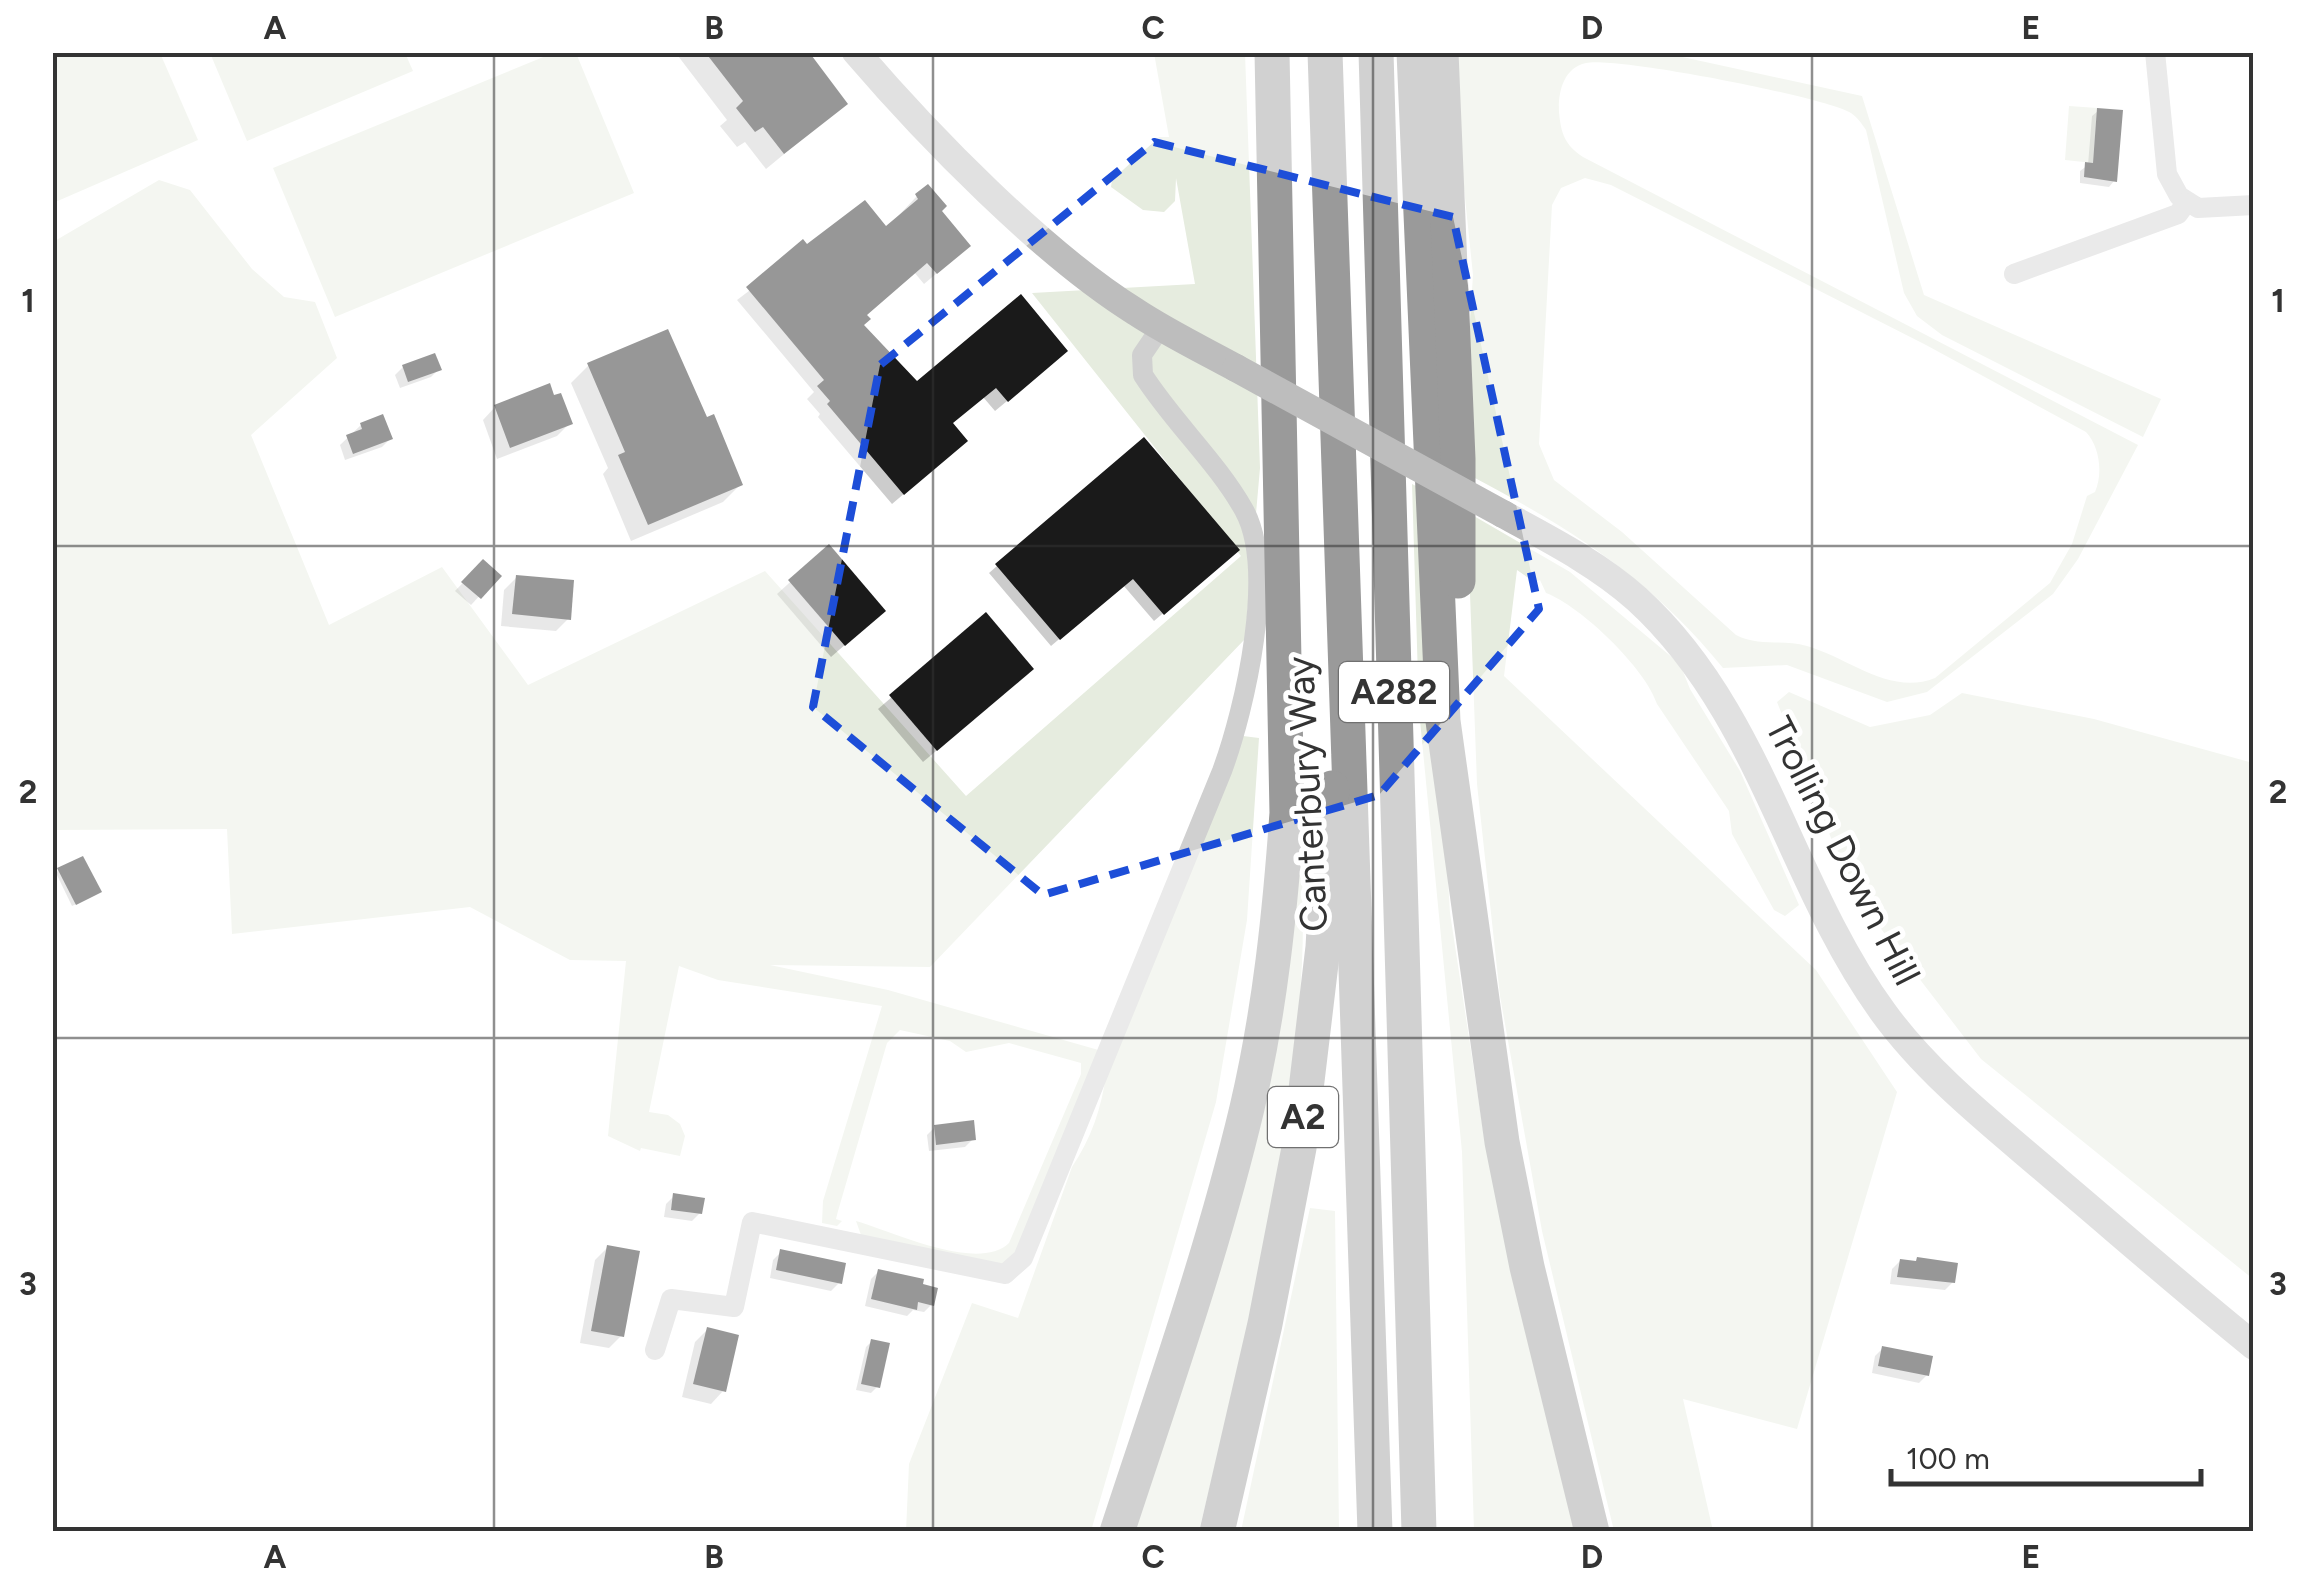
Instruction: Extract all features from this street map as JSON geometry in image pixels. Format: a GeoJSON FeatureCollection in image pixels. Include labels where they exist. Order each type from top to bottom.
{"type":"FeatureCollection","features":[{"type":"Feature","properties":{"kind":"highway"},"geometry":{"type":"LineString","coordinates":[[1117,1532],[1235,1156],[1258,1053],[1277,934],[1288,812],[1272,52]]}},
{"type":"Feature","properties":{"kind":"highway","name":"Canterbury Way"},"geometry":{"type":"LineString","coordinates":[[1324,52],[1375,1532]]}},
{"type":"Feature","properties":{"kind":"highway","name":"A282"},"geometry":{"type":"LineString","coordinates":[[1376,52],[1417,1443]]}},
{"type":"Feature","properties":{"kind":"highway"},"geometry":{"type":"LineString","coordinates":[[1414,52],[1444,721],[1505,1158],[1527,1267],[1592,1532]]}},
{"type":"Feature","properties":{"kind":"highway"},"geometry":{"type":"LineString","coordinates":[[1441,52],[1459,490],[1462,855]]}},
{"type":"Feature","properties":{"kind":"highway","name":"A2"},"geometry":{"type":"LineString","coordinates":[[1217,1532],[1265,1324],[1299,1148],[1323,946],[1330,802],[1344,697]]}},
{"type":"Feature","properties":{"kind":"highway"},"geometry":{"type":"LineString","coordinates":[[1417,1443],[1418,1532]]}},
{"type":"Feature","properties":{"kind":"highway"},"geometry":{"type":"LineString","coordinates":[[1417,1443],[1437,1532]]}},
{"type":"Feature","properties":{"kind":"main road","name":"Trolling Down Hill"},"geometry":{"type":"LineString","coordinates":[[856,52],[917,119],[1063,256],[1161,327],[1504,514],[1606,575],[1639,601],[1711,686],[1750,750],[1849,960],[1909,1045],[2010,1140],[2254,1346]]}},
{"type":"Feature","properties":{"kind":"street"},"geometry":{"type":"LineString","coordinates":[[2155,52],[2167,174],[2186,204],[2202,208],[2254,205]]}},
{"type":"Feature","properties":{"kind":"street"},"geometry":{"type":"LineString","coordinates":[[2014,274],[2176,215],[2186,204]]}},
{"type":"Feature","properties":{"kind":"street"},"geometry":{"type":"LineString","coordinates":[[655,1350],[671,1299],[734,1306],[752,1222],[994,1273],[1012,1272],[1023,1258],[1222,772],[1245,693],[1259,554],[1242,507],[1143,375],[1142,355],[1161,327]]}},
{"type":"Feature","properties":{"kind":"highlighted area"},"geometry":{"type":"Polygon","coordinates":[[[1154,142],[1453,217],[1539,609],[1379,795],[1043,895],[813,707],[880,365],[1154,142]]]}},
{"type":"Feature","properties":{"kind":"shaded area"},"geometry":{"type":"Polygon","coordinates":[[[53,52],[160,53],[198,140],[53,203],[53,52]]]}},
{"type":"Feature","properties":{"kind":"shaded area"},"geometry":{"type":"Polygon","coordinates":[[[210,53],[405,53],[413,71],[247,141],[210,53]]]}},
{"type":"Feature","properties":{"kind":"shaded area"},"geometry":{"type":"Polygon","coordinates":[[[553,53],[576,53],[634,193],[335,317],[273,168],[553,53]]]}},
{"type":"Feature","properties":{"kind":"shaded area"},"geometry":{"type":"Polygon","coordinates":[[[1154,53],[1245,53],[1260,468],[1245,639],[930,967],[770,965],[888,990],[1102,1051],[1020,1247],[1002,1265],[861,1235],[856,1221],[956,1252],[995,1251],[1009,1243],[1081,1074],[1081,1063],[1009,1043],[966,1052],[950,1041],[900,1030],[887,1043],[838,1211],[836,1219],[842,1221],[837,1226],[822,1223],[823,1201],[882,1006],[718,980],[679,966],[649,1112],[668,1115],[680,1124],[685,1136],[680,1156],[641,1148],[640,1151],[608,1136],[626,961],[570,960],[470,907],[232,934],[227,829],[53,830],[53,242],[159,180],[190,190],[252,269],[284,297],[315,302],[337,358],[251,435],[329,625],[442,567],[528,685],[765,571],[966,796],[1241,556],[1032,293],[1195,284],[1176,178],[1175,201],[1164,212],[1143,210],[1111,187],[1112,180],[1159,137],[1169,137],[1154,53]]]}},
{"type":"Feature","properties":{"kind":"shaded area"},"geometry":{"type":"Polygon","coordinates":[[[1450,53],[1664,53],[1862,96],[1924,295],[2161,399],[2143,437],[1942,335],[1917,316],[1904,293],[1866,130],[1851,113],[1803,97],[1676,72],[1604,62],[1586,63],[1572,70],[1561,89],[1560,120],[1568,143],[1583,157],[2138,445],[2078,559],[2053,594],[1927,692],[1887,702],[1787,665],[1723,668],[1667,608],[1608,559],[1473,477],[1469,335],[1473,275],[1450,53]],[[1585,178],[1561,188],[1552,205],[1539,444],[1554,480],[1622,532],[1736,635],[1753,641],[1807,646],[1886,679],[1918,682],[1935,678],[2050,583],[2072,544],[2087,496],[2095,492],[2097,485],[2097,453],[2086,432],[1926,345],[1611,185],[1585,178]]]}},
{"type":"Feature","properties":{"kind":"shaded area"},"geometry":{"type":"Polygon","coordinates":[[[2069,106],[2097,108],[2093,163],[2065,160],[2069,106]]]}},
{"type":"Feature","properties":{"kind":"shaded area"},"geometry":{"type":"Polygon","coordinates":[[[1412,484],[1424,490],[1450,913],[1484,1136],[1576,1531],[1474,1531],[1462,1152],[1419,710],[1412,484]]]}},
{"type":"Feature","properties":{"kind":"shaded area"},"geometry":{"type":"Polygon","coordinates":[[[1467,512],[1570,572],[1680,664],[1690,689],[1740,771],[1799,905],[1785,916],[1774,910],[1732,834],[1729,811],[1640,674],[1594,625],[1546,593],[1540,580],[1534,582],[1517,570],[1504,676],[1816,970],[1897,1092],[1797,1429],[1683,1399],[1713,1531],[1614,1531],[1542,1231],[1500,996],[1477,784],[1467,512]]]}},
{"type":"Feature","properties":{"kind":"shaded area"},"geometry":{"type":"Polygon","coordinates":[[[1789,692],[1870,727],[1930,715],[1962,693],[2094,719],[2253,763],[2253,1279],[1981,1059],[1852,891],[1777,702],[1789,692]]]}},
{"type":"Feature","properties":{"kind":"shaded area"},"geometry":{"type":"Polygon","coordinates":[[[1243,736],[1259,738],[1247,920],[1216,1102],[1091,1531],[906,1532],[909,1464],[972,1303],[1018,1318],[1072,1167],[1095,1122],[1106,1074],[1243,736]]]}},
{"type":"Feature","properties":{"kind":"shaded area"},"geometry":{"type":"Polygon","coordinates":[[[1302,841],[1302,963],[1288,1107],[1264,1250],[1199,1531],[1133,1532],[1302,841]]]}},
{"type":"Feature","properties":{"kind":"shaded area"},"geometry":{"type":"Polygon","coordinates":[[[1310,1208],[1335,1211],[1339,1531],[1241,1531],[1310,1208]]]}},
{"type":"Feature","properties":{"kind":"building"},"geometry":{"type":"Polygon","coordinates":[[[705,52],[809,52],[848,104],[784,154],[763,127],[755,132],[736,108],[743,101],[705,52]]]}},
{"type":"Feature","properties":{"kind":"building"},"geometry":{"type":"Polygon","coordinates":[[[2097,108],[2123,110],[2117,182],[2084,177],[2085,162],[2093,163],[2097,108]]]}},
{"type":"Feature","properties":{"kind":"building"},"geometry":{"type":"Polygon","coordinates":[[[928,184],[947,206],[942,211],[971,246],[937,274],[927,263],[867,315],[871,319],[864,325],[917,381],[1021,294],[1068,351],[1008,402],[996,388],[953,423],[968,441],[904,495],[827,404],[830,401],[817,386],[824,380],[746,287],[803,239],[807,244],[865,200],[886,226],[918,199],[915,194],[928,184]]]}},
{"type":"Feature","properties":{"kind":"building"},"geometry":{"type":"Polygon","coordinates":[[[668,329],[707,417],[714,414],[743,485],[648,525],[618,455],[625,452],[587,363],[668,329]]]}},
{"type":"Feature","properties":{"kind":"building"},"geometry":{"type":"Polygon","coordinates":[[[435,353],[442,370],[408,382],[402,365],[435,353]]]}},
{"type":"Feature","properties":{"kind":"building"},"geometry":{"type":"Polygon","coordinates":[[[550,383],[554,395],[561,393],[573,424],[510,448],[494,405],[550,383]]]}},
{"type":"Feature","properties":{"kind":"building"},"geometry":{"type":"Polygon","coordinates":[[[383,414],[393,439],[353,454],[346,435],[362,429],[360,423],[383,414]]]}},
{"type":"Feature","properties":{"kind":"building"},"geometry":{"type":"Polygon","coordinates":[[[1144,437],[1240,550],[1164,615],[1133,579],[1060,640],[995,564],[1144,437]]]}},
{"type":"Feature","properties":{"kind":"building"},"geometry":{"type":"Polygon","coordinates":[[[829,544],[886,611],[845,646],[788,580],[829,544]]]}},
{"type":"Feature","properties":{"kind":"building"},"geometry":{"type":"Polygon","coordinates":[[[483,559],[502,576],[481,599],[461,582],[483,559]]]}},
{"type":"Feature","properties":{"kind":"building"},"geometry":{"type":"Polygon","coordinates":[[[516,575],[574,580],[571,620],[512,614],[516,575]]]}},
{"type":"Feature","properties":{"kind":"building"},"geometry":{"type":"Polygon","coordinates":[[[986,612],[1034,669],[937,751],[889,695],[986,612]]]}},
{"type":"Feature","properties":{"kind":"building"},"geometry":{"type":"Polygon","coordinates":[[[83,856],[102,892],[76,905],[57,868],[83,856]]]}},
{"type":"Feature","properties":{"kind":"building"},"geometry":{"type":"Polygon","coordinates":[[[974,1120],[976,1140],[936,1145],[934,1125],[974,1120]]]}},
{"type":"Feature","properties":{"kind":"building"},"geometry":{"type":"Polygon","coordinates":[[[673,1193],[705,1198],[702,1214],[671,1210],[673,1193]]]}},
{"type":"Feature","properties":{"kind":"building"},"geometry":{"type":"Polygon","coordinates":[[[607,1245],[640,1251],[624,1337],[591,1331],[607,1245]]]}},
{"type":"Feature","properties":{"kind":"building"},"geometry":{"type":"Polygon","coordinates":[[[780,1249],[846,1263],[842,1284],[776,1270],[780,1249]]]}},
{"type":"Feature","properties":{"kind":"building"},"geometry":{"type":"Polygon","coordinates":[[[1917,1257],[1958,1263],[1955,1283],[1897,1277],[1900,1259],[1916,1261],[1917,1257]]]}},
{"type":"Feature","properties":{"kind":"building"},"geometry":{"type":"Polygon","coordinates":[[[878,1269],[924,1279],[923,1284],[938,1288],[934,1306],[918,1302],[917,1310],[871,1299],[878,1269]]]}},
{"type":"Feature","properties":{"kind":"building"},"geometry":{"type":"Polygon","coordinates":[[[707,1327],[739,1335],[726,1392],[693,1384],[707,1327]]]}},
{"type":"Feature","properties":{"kind":"building"},"geometry":{"type":"Polygon","coordinates":[[[871,1339],[890,1343],[880,1388],[861,1384],[871,1339]]]}},
{"type":"Feature","properties":{"kind":"building"},"geometry":{"type":"Polygon","coordinates":[[[1882,1346],[1933,1356],[1929,1376],[1878,1366],[1882,1346]]]}}]}
